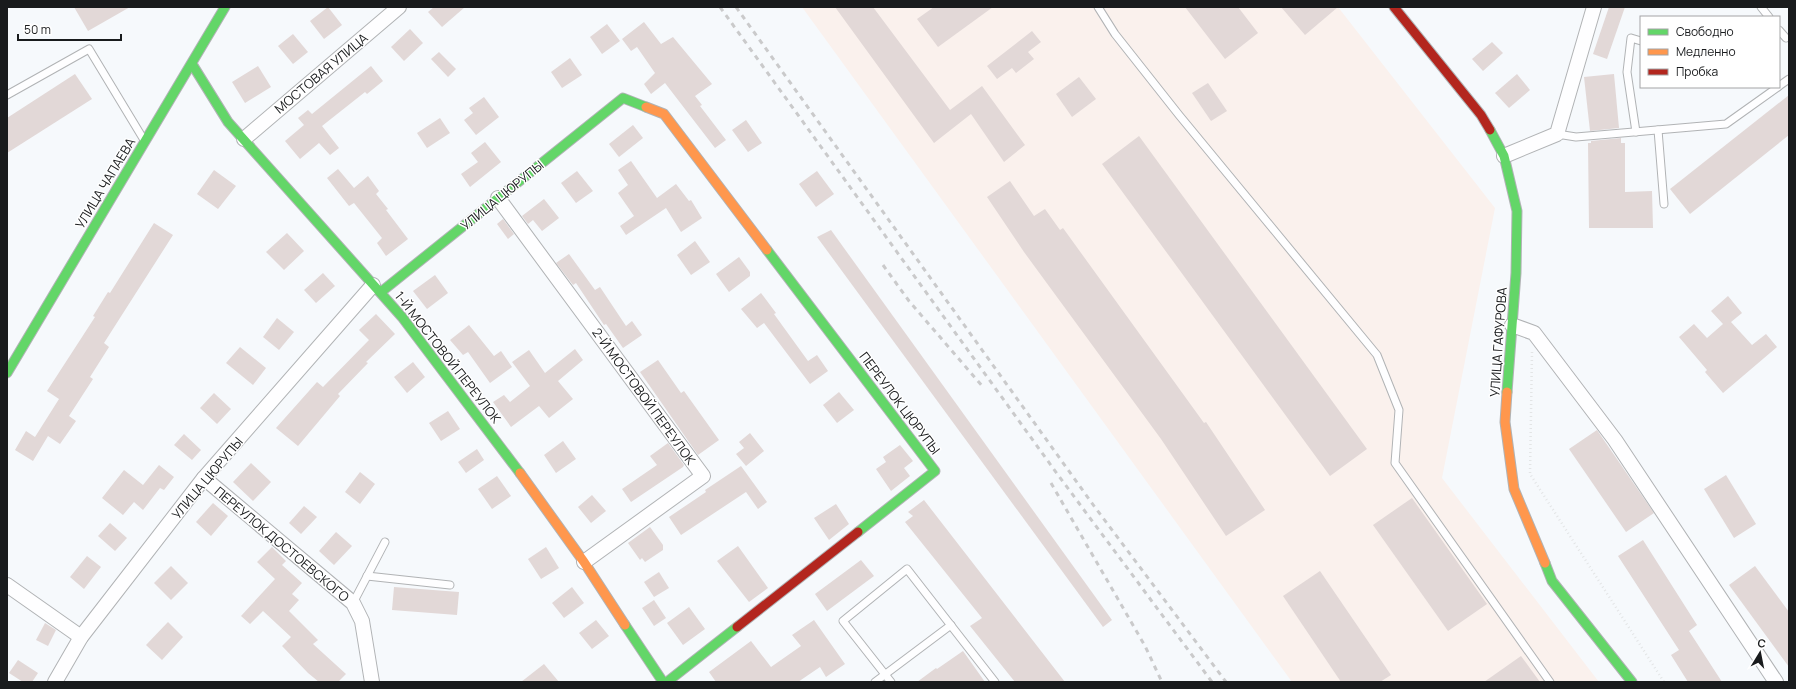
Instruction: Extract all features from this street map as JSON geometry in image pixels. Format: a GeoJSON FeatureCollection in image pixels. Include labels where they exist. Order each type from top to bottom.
{"type":"FeatureCollection","features":[{"type":"Feature","properties":{"kind":"street","name":"УЛИЦА ЧАПАЕВА"},"geometry":{"type":"LineString","coordinates":[[7,373],[225,7]]}},
{"type":"Feature","properties":{"kind":"street","name":"МОСТОВАЯ УЛИЦА"},"geometry":{"type":"LineString","coordinates":[[244,139],[399,7]]}},
{"type":"Feature","properties":{"kind":"street","name":"УЛИЦА ГАФУРОВА"},"geometry":{"type":"LineString","coordinates":[[1394,7],[1481,115],[1504,156],[1517,212],[1516,273],[1505,422],[1514,489],[1552,581],[1632,682]]}},
{"type":"Feature","properties":{"kind":"street"},"geometry":{"type":"LineString","coordinates":[[1504,156],[1557,134],[1594,7]]}},
{"type":"Feature","properties":{"kind":"street","name":"1-Й МОСТОВОЙ ПЕРЕУЛОК"},"geometry":{"type":"LineString","coordinates":[[192,64],[228,122],[377,288],[523,476],[584,562],[663,682]]}},
{"type":"Feature","properties":{"kind":"street","name":"УЛИЦА ЦЮРУПЫ"},"geometry":{"type":"LineString","coordinates":[[55,682],[80,637],[204,478],[377,288],[498,198],[623,98]]}},
{"type":"Feature","properties":{"kind":"street","name":"ПЕРЕУЛОК ЦЮРУПЫ"},"geometry":{"type":"LineString","coordinates":[[623,98],[664,114],[935,471],[667,682]]}},
{"type":"Feature","properties":{"kind":"street","name":"2-Й МОСТОВОЙ ПЕРЕУЛОК"},"geometry":{"type":"LineString","coordinates":[[498,198],[703,476],[584,562]]}},
{"type":"Feature","properties":{"kind":"street"},"geometry":{"type":"LineString","coordinates":[[1512,325],[1534,333],[1615,440],[1776,682]]}},
{"type":"Feature","properties":{"kind":"street","name":"ПЕРЕУЛОК ДОСТОЕВСКОГО"},"geometry":{"type":"LineString","coordinates":[[204,478],[353,603],[362,621],[372,682]]}},
{"type":"Feature","properties":{"kind":"street"},"geometry":{"type":"LineString","coordinates":[[7,585],[80,637]]}},
{"type":"Feature","properties":{"kind":"lane"},"geometry":{"type":"LineString","coordinates":[[1098,7],[1115,34],[1179,115],[1377,355],[1400,410],[1394,463],[1550,682]]}},
{"type":"Feature","properties":{"kind":"lane"},"geometry":{"type":"LineString","coordinates":[[1761,7],[1768,16]]}},
{"type":"Feature","properties":{"kind":"lane"},"geometry":{"type":"LineString","coordinates":[[1780,31],[1786,38]]}},
{"type":"Feature","properties":{"kind":"lane"},"geometry":{"type":"LineString","coordinates":[[1636,132],[1627,72],[1630,38],[1640,41]]}},
{"type":"Feature","properties":{"kind":"lane"},"geometry":{"type":"LineString","coordinates":[[7,95],[89,49],[145,142]]}},
{"type":"Feature","properties":{"kind":"lane"},"geometry":{"type":"LineString","coordinates":[[1780,86],[1789,79]]}},
{"type":"Feature","properties":{"kind":"lane"},"geometry":{"type":"LineString","coordinates":[[1766,88],[1770,93]]}},
{"type":"Feature","properties":{"kind":"lane"},"geometry":{"type":"LineString","coordinates":[[1557,134],[1576,138],[1726,124],[1778,88]]}},
{"type":"Feature","properties":{"kind":"lane"},"geometry":{"type":"LineString","coordinates":[[1658,130],[1664,204]]}},
{"type":"Feature","properties":{"kind":"lane"},"geometry":{"type":"LineString","coordinates":[[353,603],[385,542]]}},
{"type":"Feature","properties":{"kind":"lane"},"geometry":{"type":"LineString","coordinates":[[891,682],[842,621],[907,569],[995,682]]}},
{"type":"Feature","properties":{"kind":"lane"},"geometry":{"type":"LineString","coordinates":[[367,576],[450,585]]}},
{"type":"Feature","properties":{"kind":"lane"},"geometry":{"type":"LineString","coordinates":[[875,682],[950,625]]}},
{"type":"Feature","properties":{"kind":"path"},"geometry":{"type":"LineString","coordinates":[[1532,332],[1530,474],[1664,682]]}},
{"type":"Feature","properties":{"kind":"shaded area"},"geometry":{"type":"Polygon","coordinates":[[[802,7],[1338,7],[1495,208],[1442,478],[1599,682],[1292,682],[802,7]]]}},
{"type":"Feature","properties":{"kind":"building"},"geometry":{"type":"Polygon","coordinates":[[[74,7],[130,7],[88,31],[74,7]]]}},
{"type":"Feature","properties":{"kind":"building"},"geometry":{"type":"Polygon","coordinates":[[[328,7],[342,25],[324,39],[310,21],[328,7]]]}},
{"type":"Feature","properties":{"kind":"building"},"geometry":{"type":"Polygon","coordinates":[[[434,7],[465,7],[442,27],[428,12],[434,7]]]}},
{"type":"Feature","properties":{"kind":"building"},"geometry":{"type":"Polygon","coordinates":[[[835,7],[873,7],[950,110],[982,86],[1025,145],[1004,162],[971,114],[934,143],[835,7]]]}},
{"type":"Feature","properties":{"kind":"building"},"geometry":{"type":"Polygon","coordinates":[[[934,7],[993,7],[938,47],[917,19],[934,7]]]}},
{"type":"Feature","properties":{"kind":"building"},"geometry":{"type":"Polygon","coordinates":[[[1185,7],[1238,7],[1258,33],[1225,59],[1185,7]]]}},
{"type":"Feature","properties":{"kind":"building"},"geometry":{"type":"Polygon","coordinates":[[[1281,7],[1338,7],[1305,35],[1281,7]]]}},
{"type":"Feature","properties":{"kind":"building"},"geometry":{"type":"Polygon","coordinates":[[[1609,7],[1625,7],[1607,59],[1593,54],[1609,7]]]}},
{"type":"Feature","properties":{"kind":"building"},"geometry":{"type":"Polygon","coordinates":[[[644,22],[661,44],[673,37],[712,84],[695,96],[702,105],[700,106],[726,140],[715,148],[665,83],[651,94],[644,84],[655,73],[637,47],[631,51],[622,39],[644,22]]]}},
{"type":"Feature","properties":{"kind":"building"},"geometry":{"type":"Polygon","coordinates":[[[607,24],[620,41],[602,54],[590,37],[607,24]]]}},
{"type":"Feature","properties":{"kind":"building"},"geometry":{"type":"Polygon","coordinates":[[[410,29],[423,43],[404,61],[391,47],[410,29]]]}},
{"type":"Feature","properties":{"kind":"building"},"geometry":{"type":"Polygon","coordinates":[[[1032,31],[1041,42],[1028,52],[1034,59],[1016,73],[1012,68],[997,79],[987,66],[1032,31]]]}},
{"type":"Feature","properties":{"kind":"building"},"geometry":{"type":"Polygon","coordinates":[[[293,34],[308,52],[293,64],[278,46],[293,34]]]}},
{"type":"Feature","properties":{"kind":"building"},"geometry":{"type":"Polygon","coordinates":[[[1492,42],[1503,53],[1483,71],[1472,59],[1492,42]]]}},
{"type":"Feature","properties":{"kind":"building"},"geometry":{"type":"Polygon","coordinates":[[[439,52],[456,69],[448,77],[431,59],[439,52]]]}},
{"type":"Feature","properties":{"kind":"building"},"geometry":{"type":"Polygon","coordinates":[[[570,58],[582,75],[562,88],[551,72],[570,58]]]}},
{"type":"Feature","properties":{"kind":"building"},"geometry":{"type":"Polygon","coordinates":[[[258,66],[271,87],[245,103],[232,82],[258,66]]]}},
{"type":"Feature","properties":{"kind":"building"},"geometry":{"type":"Polygon","coordinates":[[[371,66],[383,81],[367,94],[365,92],[322,126],[339,148],[330,155],[319,143],[300,159],[285,141],[304,125],[298,118],[308,110],[312,114],[371,66]]]}},
{"type":"Feature","properties":{"kind":"building"},"geometry":{"type":"Polygon","coordinates":[[[75,74],[92,99],[7,153],[7,118],[75,74]]]}},
{"type":"Feature","properties":{"kind":"building"},"geometry":{"type":"Polygon","coordinates":[[[1517,74],[1530,90],[1509,108],[1495,93],[1517,74]]]}},
{"type":"Feature","properties":{"kind":"building"},"geometry":{"type":"Polygon","coordinates":[[[1614,74],[1619,128],[1590,131],[1584,77],[1614,74]]]}},
{"type":"Feature","properties":{"kind":"building"},"geometry":{"type":"Polygon","coordinates":[[[1079,77],[1096,99],[1072,117],[1056,94],[1079,77]]]}},
{"type":"Feature","properties":{"kind":"building"},"geometry":{"type":"Polygon","coordinates":[[[1208,83],[1227,111],[1211,121],[1192,93],[1208,83]]]}},
{"type":"Feature","properties":{"kind":"building"},"geometry":{"type":"Polygon","coordinates":[[[1789,95],[1789,135],[1690,214],[1670,189],[1789,95]]]}},
{"type":"Feature","properties":{"kind":"building"},"geometry":{"type":"Polygon","coordinates":[[[484,97],[499,117],[476,135],[464,120],[473,113],[469,108],[484,97]]]}},
{"type":"Feature","properties":{"kind":"building"},"geometry":{"type":"Polygon","coordinates":[[[440,118],[450,133],[427,148],[417,133],[440,118]]]}},
{"type":"Feature","properties":{"kind":"building"},"geometry":{"type":"Polygon","coordinates":[[[746,120],[762,143],[748,152],[732,130],[746,120]]]}},
{"type":"Feature","properties":{"kind":"building"},"geometry":{"type":"Polygon","coordinates":[[[633,125],[643,138],[619,157],[609,144],[633,125]]]}},
{"type":"Feature","properties":{"kind":"building"},"geometry":{"type":"Polygon","coordinates":[[[1139,136],[1367,449],[1330,476],[1102,164],[1139,136]]]}},
{"type":"Feature","properties":{"kind":"building"},"geometry":{"type":"Polygon","coordinates":[[[1621,138],[1621,143],[1625,143],[1625,192],[1652,191],[1653,228],[1589,228],[1588,143],[1591,143],[1591,141],[1621,138]]]}},
{"type":"Feature","properties":{"kind":"building"},"geometry":{"type":"Polygon","coordinates":[[[485,142],[501,162],[470,187],[461,174],[478,162],[471,153],[485,142]]]}},
{"type":"Feature","properties":{"kind":"building"},"geometry":{"type":"Polygon","coordinates":[[[631,161],[657,198],[676,184],[689,201],[691,200],[702,218],[681,232],[666,208],[626,235],[620,226],[634,216],[618,193],[628,185],[618,170],[631,161]]]}},
{"type":"Feature","properties":{"kind":"building"},"geometry":{"type":"Polygon","coordinates":[[[338,169],[354,188],[368,176],[379,191],[376,194],[388,209],[386,210],[408,239],[386,256],[377,243],[382,238],[354,203],[349,206],[327,178],[338,169]]]}},
{"type":"Feature","properties":{"kind":"building"},"geometry":{"type":"Polygon","coordinates":[[[214,170],[236,186],[218,209],[197,194],[214,170]]]}},
{"type":"Feature","properties":{"kind":"building"},"geometry":{"type":"Polygon","coordinates":[[[577,171],[593,191],[576,203],[561,183],[577,171]]]}},
{"type":"Feature","properties":{"kind":"building"},"geometry":{"type":"Polygon","coordinates":[[[817,171],[834,194],[816,207],[799,184],[817,171]]]}},
{"type":"Feature","properties":{"kind":"building"},"geometry":{"type":"Polygon","coordinates":[[[1010,181],[1034,216],[1045,209],[1060,230],[1063,228],[1204,423],[1206,422],[1265,510],[1226,536],[1161,439],[1024,252],[987,197],[1010,181]]]}},
{"type":"Feature","properties":{"kind":"building"},"geometry":{"type":"Polygon","coordinates":[[[544,199],[559,218],[542,231],[533,220],[528,224],[522,216],[544,199]]]}},
{"type":"Feature","properties":{"kind":"building"},"geometry":{"type":"Polygon","coordinates":[[[503,219],[514,234],[508,239],[497,224],[503,219]]]}},
{"type":"Feature","properties":{"kind":"building"},"geometry":{"type":"Polygon","coordinates":[[[154,223],[173,235],[104,343],[109,347],[90,377],[93,379],[69,416],[76,421],[60,444],[48,436],[33,461],[15,450],[26,431],[35,437],[59,399],[47,391],[95,317],[93,316],[108,292],[110,293],[154,223]]]}},
{"type":"Feature","properties":{"kind":"building"},"geometry":{"type":"Polygon","coordinates":[[[831,230],[1112,620],[1103,627],[817,237],[831,230]]]}},
{"type":"Feature","properties":{"kind":"building"},"geometry":{"type":"Polygon","coordinates":[[[287,233],[304,251],[284,270],[266,252],[287,233]]]}},
{"type":"Feature","properties":{"kind":"building"},"geometry":{"type":"Polygon","coordinates":[[[695,241],[710,262],[691,275],[677,255],[695,241]]]}},
{"type":"Feature","properties":{"kind":"building"},"geometry":{"type":"Polygon","coordinates":[[[569,254],[595,290],[600,287],[626,326],[632,321],[642,335],[623,348],[606,324],[604,325],[576,283],[573,285],[556,263],[569,254]]]}},
{"type":"Feature","properties":{"kind":"building"},"geometry":{"type":"Polygon","coordinates":[[[739,257],[750,272],[750,276],[729,292],[716,274],[739,257]]]}},
{"type":"Feature","properties":{"kind":"building"},"geometry":{"type":"Polygon","coordinates":[[[323,273],[335,286],[316,303],[304,290],[323,273]]]}},
{"type":"Feature","properties":{"kind":"building"},"geometry":{"type":"Polygon","coordinates":[[[435,275],[448,293],[427,309],[413,291],[435,275]]]}},
{"type":"Feature","properties":{"kind":"building"},"geometry":{"type":"Polygon","coordinates":[[[761,293],[776,313],[774,314],[808,361],[817,355],[828,371],[810,384],[764,323],[757,328],[741,309],[761,293]]]}},
{"type":"Feature","properties":{"kind":"building"},"geometry":{"type":"Polygon","coordinates":[[[1728,296],[1742,313],[1731,322],[1752,345],[1766,334],[1777,347],[1723,393],[1705,372],[1707,370],[1679,337],[1694,324],[1707,338],[1723,324],[1711,311],[1728,296]]]}},
{"type":"Feature","properties":{"kind":"building"},"geometry":{"type":"Polygon","coordinates":[[[376,314],[395,334],[366,362],[368,363],[338,394],[340,396],[298,446],[276,428],[317,382],[323,387],[369,340],[359,330],[376,314]]]}},
{"type":"Feature","properties":{"kind":"building"},"geometry":{"type":"Polygon","coordinates":[[[277,318],[294,332],[279,350],[263,337],[277,318]]]}},
{"type":"Feature","properties":{"kind":"building"},"geometry":{"type":"Polygon","coordinates":[[[469,325],[494,356],[501,351],[512,367],[490,383],[468,352],[463,355],[450,340],[469,325]]]}},
{"type":"Feature","properties":{"kind":"building"},"geometry":{"type":"Polygon","coordinates":[[[240,347],[266,368],[253,385],[226,363],[240,347]]]}},
{"type":"Feature","properties":{"kind":"building"},"geometry":{"type":"Polygon","coordinates":[[[575,349],[583,360],[558,381],[573,399],[549,418],[539,406],[511,427],[493,402],[504,395],[510,402],[530,386],[512,362],[529,350],[545,373],[575,349]]]}},
{"type":"Feature","properties":{"kind":"building"},"geometry":{"type":"Polygon","coordinates":[[[658,360],[681,393],[684,391],[719,440],[698,455],[640,372],[658,360]]]}},
{"type":"Feature","properties":{"kind":"building"},"geometry":{"type":"Polygon","coordinates":[[[413,362],[425,377],[407,393],[394,377],[413,362]]]}},
{"type":"Feature","properties":{"kind":"building"},"geometry":{"type":"Polygon","coordinates":[[[839,392],[854,410],[837,423],[823,405],[839,392]]]}},
{"type":"Feature","properties":{"kind":"building"},"geometry":{"type":"Polygon","coordinates":[[[214,393],[231,409],[217,424],[200,408],[214,393]]]}},
{"type":"Feature","properties":{"kind":"building"},"geometry":{"type":"Polygon","coordinates":[[[448,411],[460,429],[441,441],[429,423],[448,411]]]}},
{"type":"Feature","properties":{"kind":"building"},"geometry":{"type":"Polygon","coordinates":[[[1597,430],[1654,513],[1626,532],[1569,449],[1597,430]]]}},
{"type":"Feature","properties":{"kind":"building"},"geometry":{"type":"Polygon","coordinates":[[[750,433],[764,451],[746,466],[736,454],[744,448],[739,442],[750,433]]]}},
{"type":"Feature","properties":{"kind":"building"},"geometry":{"type":"Polygon","coordinates":[[[184,434],[201,450],[192,460],[174,445],[184,434]]]}},
{"type":"Feature","properties":{"kind":"building"},"geometry":{"type":"Polygon","coordinates":[[[563,441],[576,459],[556,473],[544,455],[563,441]]]}},
{"type":"Feature","properties":{"kind":"building"},"geometry":{"type":"Polygon","coordinates":[[[668,443],[684,465],[683,467],[631,502],[622,489],[657,465],[650,456],[668,443]]]}},
{"type":"Feature","properties":{"kind":"building"},"geometry":{"type":"Polygon","coordinates":[[[900,445],[913,461],[904,468],[910,476],[891,491],[876,469],[886,462],[883,457],[900,445]]]}},
{"type":"Feature","properties":{"kind":"building"},"geometry":{"type":"Polygon","coordinates":[[[477,449],[484,460],[466,473],[458,462],[477,449]]]}},
{"type":"Feature","properties":{"kind":"building"},"geometry":{"type":"Polygon","coordinates":[[[251,463],[271,482],[253,501],[233,482],[251,463]]]}},
{"type":"Feature","properties":{"kind":"building"},"geometry":{"type":"Polygon","coordinates":[[[159,465],[174,477],[164,490],[160,488],[143,510],[134,502],[123,515],[102,498],[124,470],[143,485],[159,465]]]}},
{"type":"Feature","properties":{"kind":"building"},"geometry":{"type":"Polygon","coordinates":[[[741,466],[767,502],[758,509],[746,492],[681,535],[669,517],[706,492],[705,490],[741,466]]]}},
{"type":"Feature","properties":{"kind":"building"},"geometry":{"type":"Polygon","coordinates":[[[360,472],[375,484],[360,504],[345,492],[360,472]]]}},
{"type":"Feature","properties":{"kind":"building"},"geometry":{"type":"Polygon","coordinates":[[[1726,475],[1756,524],[1734,538],[1704,489],[1726,475]]]}},
{"type":"Feature","properties":{"kind":"building"},"geometry":{"type":"Polygon","coordinates":[[[497,476],[511,496],[492,509],[478,489],[497,476]]]}},
{"type":"Feature","properties":{"kind":"building"},"geometry":{"type":"Polygon","coordinates":[[[592,495],[606,511],[591,523],[578,507],[592,495]]]}},
{"type":"Feature","properties":{"kind":"building"},"geometry":{"type":"Polygon","coordinates":[[[1412,498],[1487,604],[1448,631],[1373,525],[1412,498]]]}},
{"type":"Feature","properties":{"kind":"building"},"geometry":{"type":"Polygon","coordinates":[[[924,500],[1065,682],[1015,682],[970,626],[982,618],[905,522],[913,516],[908,512],[924,500]]]}},
{"type":"Feature","properties":{"kind":"building"},"geometry":{"type":"Polygon","coordinates":[[[213,503],[228,516],[211,536],[196,522],[213,503]]]}},
{"type":"Feature","properties":{"kind":"building"},"geometry":{"type":"Polygon","coordinates":[[[836,504],[849,524],[829,540],[814,518],[836,504]]]}},
{"type":"Feature","properties":{"kind":"building"},"geometry":{"type":"Polygon","coordinates":[[[304,506],[317,517],[301,534],[289,523],[304,506]]]}},
{"type":"Feature","properties":{"kind":"building"},"geometry":{"type":"Polygon","coordinates":[[[110,523],[127,538],[115,551],[98,536],[110,523]]]}},
{"type":"Feature","properties":{"kind":"building"},"geometry":{"type":"Polygon","coordinates":[[[650,527],[663,545],[663,550],[645,562],[642,558],[640,560],[628,543],[650,527]]]}},
{"type":"Feature","properties":{"kind":"building"},"geometry":{"type":"Polygon","coordinates":[[[336,532],[352,546],[334,565],[319,551],[336,532]]]}},
{"type":"Feature","properties":{"kind":"building"},"geometry":{"type":"Polygon","coordinates":[[[1643,540],[1697,625],[1689,631],[1722,682],[1688,682],[1671,655],[1679,650],[1618,556],[1643,540]]]}},
{"type":"Feature","properties":{"kind":"building"},"geometry":{"type":"Polygon","coordinates":[[[738,546],[768,588],[749,602],[717,561],[738,546]]]}},
{"type":"Feature","properties":{"kind":"building"},"geometry":{"type":"Polygon","coordinates":[[[272,547],[286,561],[282,565],[302,583],[292,594],[299,600],[289,611],[318,640],[313,644],[346,674],[338,682],[319,682],[308,673],[282,646],[291,637],[263,611],[250,624],[241,616],[275,579],[257,562],[272,547]]]}},
{"type":"Feature","properties":{"kind":"building"},"geometry":{"type":"Polygon","coordinates":[[[546,547],[559,568],[541,579],[528,559],[546,547]]]}},
{"type":"Feature","properties":{"kind":"building"},"geometry":{"type":"Polygon","coordinates":[[[87,556],[101,567],[84,589],[70,577],[87,556]]]}},
{"type":"Feature","properties":{"kind":"building"},"geometry":{"type":"Polygon","coordinates":[[[861,560],[874,576],[827,611],[815,594],[861,560]]]}},
{"type":"Feature","properties":{"kind":"building"},"geometry":{"type":"Polygon","coordinates":[[[171,566],[188,583],[171,600],[154,583],[171,566]]]}},
{"type":"Feature","properties":{"kind":"building"},"geometry":{"type":"Polygon","coordinates":[[[1755,566],[1789,612],[1789,667],[1729,585],[1755,566]]]}},
{"type":"Feature","properties":{"kind":"building"},"geometry":{"type":"Polygon","coordinates":[[[1320,571],[1391,675],[1380,682],[1341,682],[1283,596],[1320,571]]]}},
{"type":"Feature","properties":{"kind":"building"},"geometry":{"type":"Polygon","coordinates":[[[659,572],[669,588],[654,597],[644,582],[659,572]]]}},
{"type":"Feature","properties":{"kind":"building"},"geometry":{"type":"Polygon","coordinates":[[[394,587],[459,592],[457,615],[392,610],[394,587]]]}},
{"type":"Feature","properties":{"kind":"building"},"geometry":{"type":"Polygon","coordinates":[[[572,587],[584,603],[564,618],[552,603],[572,587]]]}},
{"type":"Feature","properties":{"kind":"building"},"geometry":{"type":"Polygon","coordinates":[[[654,600],[666,618],[654,626],[642,608],[654,600]]]}},
{"type":"Feature","properties":{"kind":"building"},"geometry":{"type":"Polygon","coordinates":[[[689,607],[705,629],[683,645],[667,623],[689,607]]]}},
{"type":"Feature","properties":{"kind":"building"},"geometry":{"type":"Polygon","coordinates":[[[596,620],[609,636],[592,649],[579,633],[596,620]]]}},
{"type":"Feature","properties":{"kind":"building"},"geometry":{"type":"Polygon","coordinates":[[[814,620],[845,664],[826,677],[820,667],[798,682],[716,682],[709,672],[751,641],[771,667],[801,646],[792,635],[814,620]]]}},
{"type":"Feature","properties":{"kind":"building"},"geometry":{"type":"Polygon","coordinates":[[[168,622],[183,637],[162,660],[146,645],[168,622]]]}},
{"type":"Feature","properties":{"kind":"building"},"geometry":{"type":"Polygon","coordinates":[[[45,623],[56,630],[48,646],[36,640],[45,623]]]}},
{"type":"Feature","properties":{"kind":"building"},"geometry":{"type":"Polygon","coordinates":[[[963,651],[985,682],[917,682],[936,668],[937,669],[963,651]]]}},
{"type":"Feature","properties":{"kind":"building"},"geometry":{"type":"Polygon","coordinates":[[[1521,656],[1540,682],[1484,682],[1521,656]]]}},
{"type":"Feature","properties":{"kind":"building"},"geometry":{"type":"Polygon","coordinates":[[[18,660],[38,673],[32,682],[23,682],[9,673],[18,660]]]}},
{"type":"Feature","properties":{"kind":"building"},"geometry":{"type":"Polygon","coordinates":[[[544,664],[559,682],[521,682],[544,664]]]}},
{"type":"Feature","properties":{"kind":"railway"},"geometry":{"type":"LineString","coordinates":[[720,7],[1058,475],[1212,682]]}},
{"type":"Feature","properties":{"kind":"railway"},"geometry":{"type":"LineString","coordinates":[[736,7],[1094,506],[1226,682]]}},
{"type":"Feature","properties":{"kind":"railway"},"geometry":{"type":"LineString","coordinates":[[883,265],[909,301],[983,387]]}},
{"type":"Feature","properties":{"kind":"railway"},"geometry":{"type":"LineString","coordinates":[[1051,483],[1145,646],[1162,682]]}},
{"type":"Feature","properties":{"kind":"traffic: fast"},"geometry":{"type":"LineString","coordinates":[[7,373],[225,7]]}},
{"type":"Feature","properties":{"kind":"traffic: fast"},"geometry":{"type":"LineString","coordinates":[[192,64],[228,122],[402,317],[520,473]]}},
{"type":"Feature","properties":{"kind":"traffic: fast"},"geometry":{"type":"LineString","coordinates":[[381,292],[623,98],[646,107]]}},
{"type":"Feature","properties":{"kind":"traffic: fast"},"geometry":{"type":"LineString","coordinates":[[1490,130],[1504,156],[1517,211],[1516,273],[1507,392]]}},
{"type":"Feature","properties":{"kind":"traffic: fast"},"geometry":{"type":"LineString","coordinates":[[767,250],[935,471],[858,532]]}},
{"type":"Feature","properties":{"kind":"traffic: fast"},"geometry":{"type":"LineString","coordinates":[[1545,563],[1552,581],[1632,682]]}},
{"type":"Feature","properties":{"kind":"traffic: fast"},"geometry":{"type":"LineString","coordinates":[[625,625],[663,682]]}},
{"type":"Feature","properties":{"kind":"traffic: fast"},"geometry":{"type":"LineString","coordinates":[[667,682],[737,627]]}},
{"type":"Feature","properties":{"kind":"traffic: slow"},"geometry":{"type":"LineString","coordinates":[[646,107],[664,114],[767,250]]}},
{"type":"Feature","properties":{"kind":"traffic: slow"},"geometry":{"type":"LineString","coordinates":[[1507,392],[1505,422],[1514,489],[1545,563]]}},
{"type":"Feature","properties":{"kind":"traffic: slow"},"geometry":{"type":"LineString","coordinates":[[520,473],[584,562],[625,625]]}},
{"type":"Feature","properties":{"kind":"traffic: jam"},"geometry":{"type":"LineString","coordinates":[[1394,7],[1481,115],[1490,130]]}},
{"type":"Feature","properties":{"kind":"traffic: jam"},"geometry":{"type":"LineString","coordinates":[[737,627],[858,532]]}}]}
